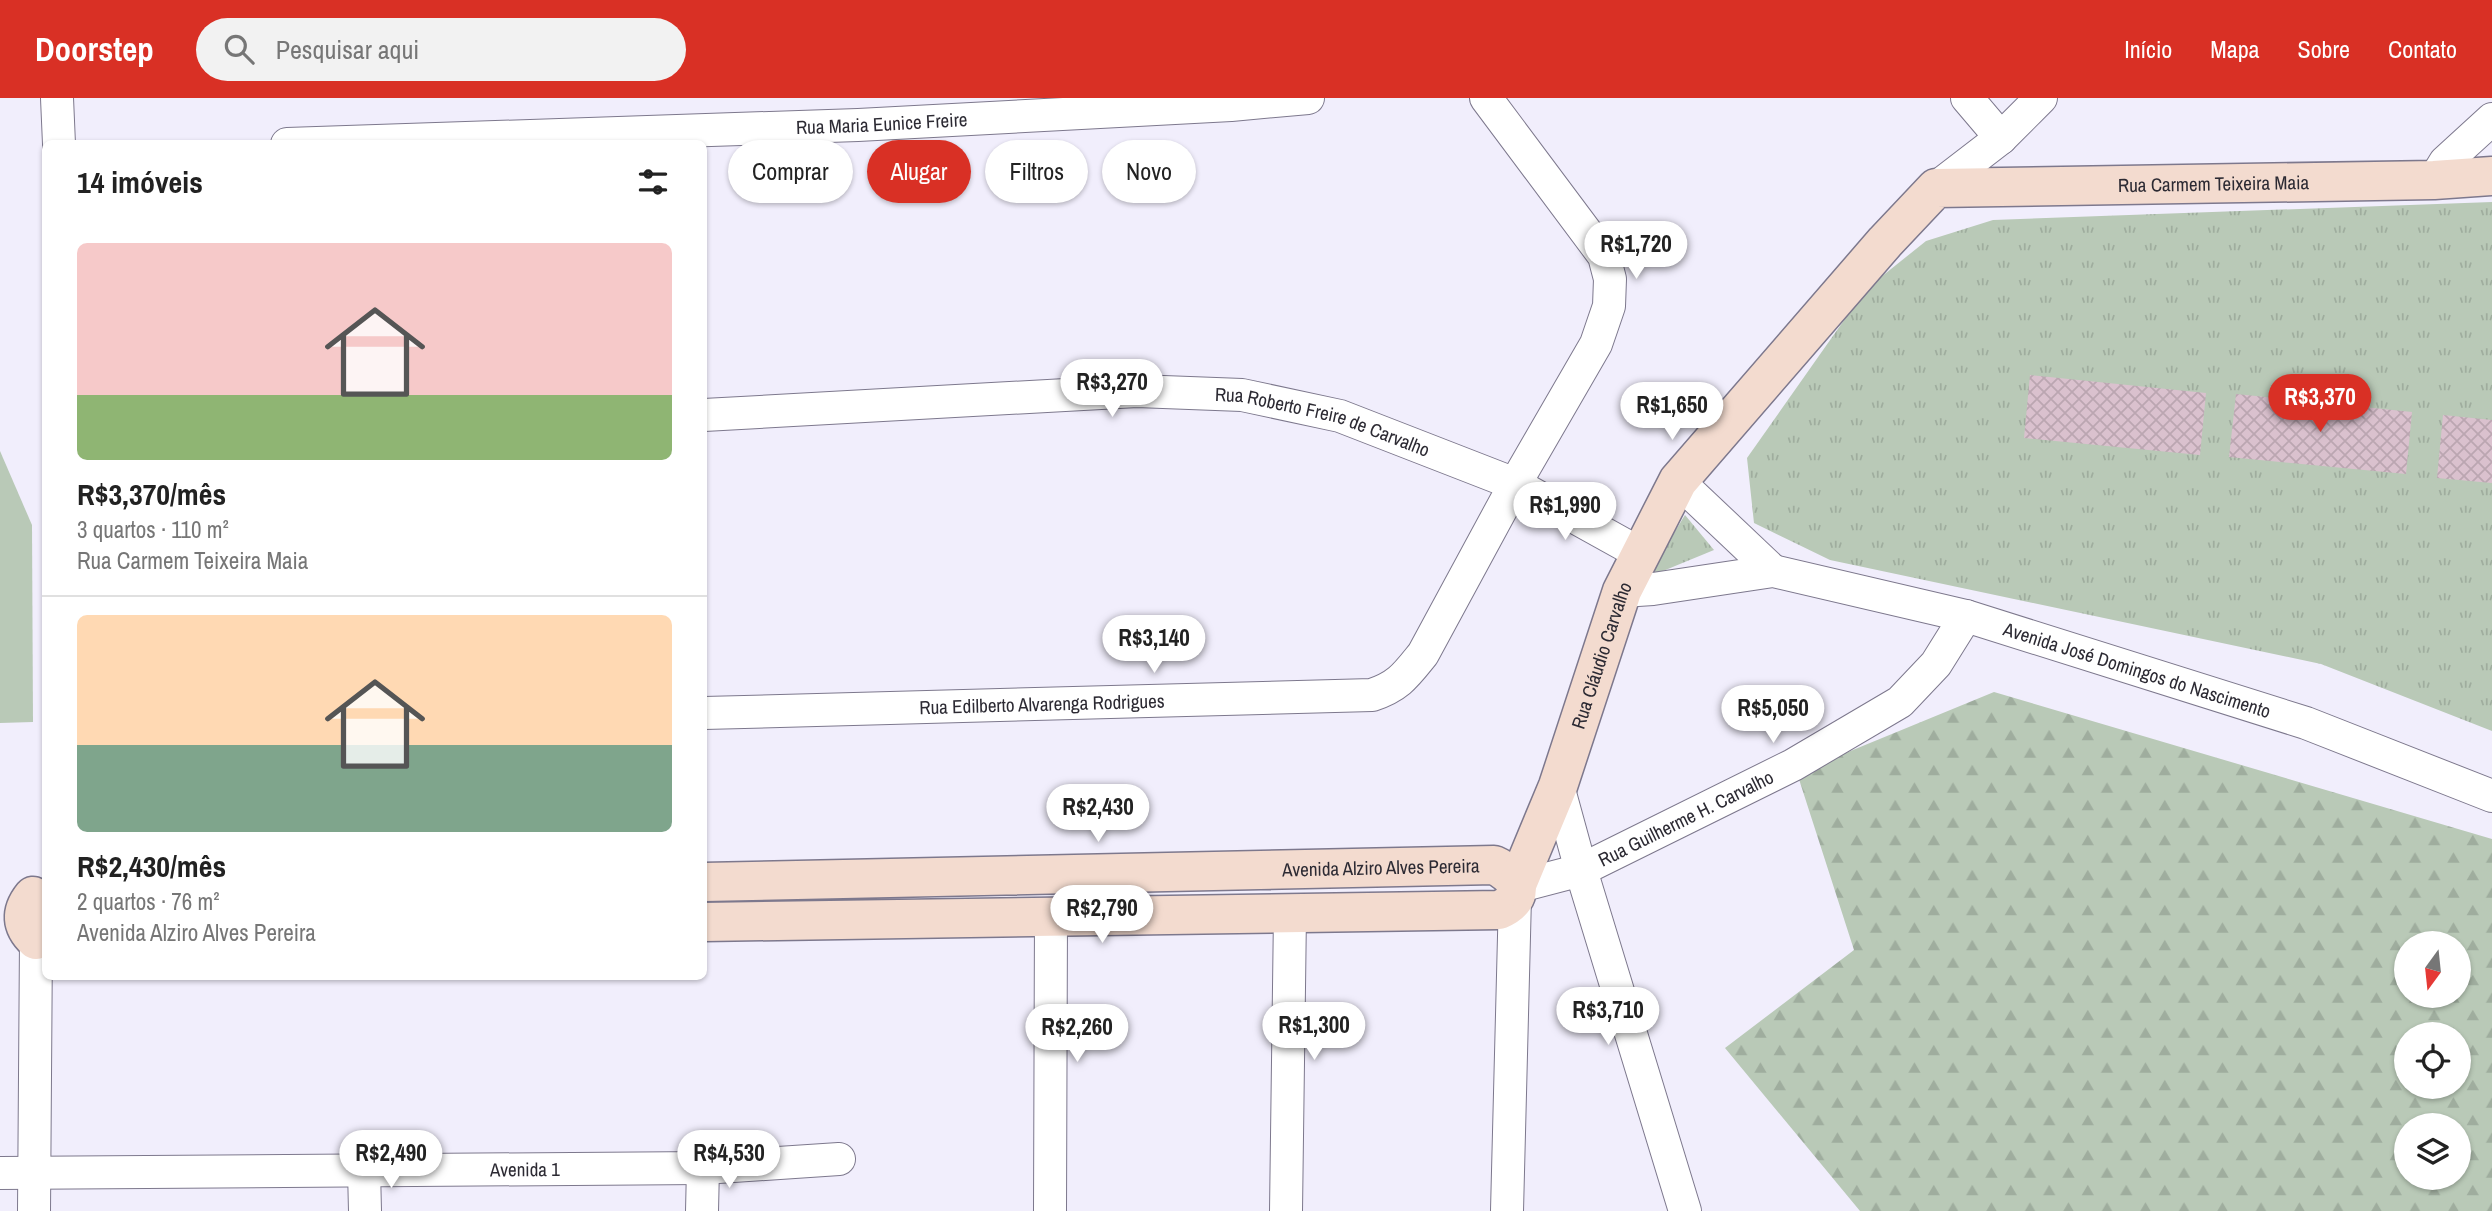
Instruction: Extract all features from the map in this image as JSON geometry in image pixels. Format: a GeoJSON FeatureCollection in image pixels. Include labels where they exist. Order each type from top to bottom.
{"type":"FeatureCollection","features":[{"type":"Feature","properties":{"kind":"street"},"geometry":{"type":"LineString","coordinates":[[57,98],[60,140]]}},
{"type":"Feature","properties":{"kind":"street","name":"Rua Maria Eunice Freire"},"geometry":{"type":"LineString","coordinates":[[407,140],[858,125],[1231,105],[1308,98]]}},
{"type":"Feature","properties":{"kind":"street","name":"Rua Edilberto Alvarenga Rodrigues"},"geometry":{"type":"LineString","coordinates":[[707,713],[1372,695],[1391,689],[1406,676],[1423,654],[1515,484],[1596,344],[1609,306],[1610,279],[1604,256],[1486,98]]}},
{"type":"Feature","properties":{"kind":"street"},"geometry":{"type":"LineString","coordinates":[[1967,98],[2001,138]]}},
{"type":"Feature","properties":{"kind":"street"},"geometry":{"type":"LineString","coordinates":[[1936,188],[2001,138],[2041,98]]}},
{"type":"Feature","properties":{"kind":"street"},"geometry":{"type":"LineString","coordinates":[[2434,180],[2445,162],[2492,119]]}},
{"type":"Feature","properties":{"kind":"street","name":"Rua Carmem Teixeira Maia"},"geometry":{"type":"LineString","coordinates":[[1936,188],[2434,180],[2492,176]]}},
{"type":"Feature","properties":{"kind":"street","name":"Rua Cláudio Carvalho"},"geometry":{"type":"LineString","coordinates":[[1516,892],[1558,786],[1622,591],[1678,481],[1885,242],[1936,188]]}},
{"type":"Feature","properties":{"kind":"street","name":"Rua Roberto Freire de Carvalho"},"geometry":{"type":"LineString","coordinates":[[707,415],[1137,391],[1242,395],[1340,416],[1515,484],[1641,554]]}},
{"type":"Feature","properties":{"kind":"street"},"geometry":{"type":"LineString","coordinates":[[1678,481],[1773,571]]}},
{"type":"Feature","properties":{"kind":"street"},"geometry":{"type":"LineString","coordinates":[[1622,591],[1773,571]]}},
{"type":"Feature","properties":{"kind":"street","name":"Avenida José Domingos do Nascimento"},"geometry":{"type":"LineString","coordinates":[[1773,571],[1966,616],[2306,723],[2492,796]]}},
{"type":"Feature","properties":{"kind":"street","name":"Rua Guilherme H. Carvalho"},"geometry":{"type":"LineString","coordinates":[[1516,892],[1581,870],[1793,765],[1900,702],[1936,664],[1966,616]]}},
{"type":"Feature","properties":{"kind":"street"},"geometry":{"type":"LineString","coordinates":[[1558,786],[1685,1211]]}},
{"type":"Feature","properties":{"kind":"street","name":"Avenida Alziro Alves Pereira"},"geometry":{"type":"LineString","coordinates":[[707,882],[1494,865],[1514,878],[1516,892]]}},
{"type":"Feature","properties":{"kind":"street"},"geometry":{"type":"LineString","coordinates":[[707,922],[1499,910],[1509,906],[1516,892]]}},
{"type":"Feature","properties":{"kind":"street"},"geometry":{"type":"LineString","coordinates":[[1507,1211],[1516,892]]}},
{"type":"Feature","properties":{"kind":"street"},"geometry":{"type":"LineString","coordinates":[[26,896],[23,915],[28,932],[34,1211]]}},
{"type":"Feature","properties":{"kind":"street"},"geometry":{"type":"LineString","coordinates":[[1286,1211],[1290,913]]}},
{"type":"Feature","properties":{"kind":"street"},"geometry":{"type":"LineString","coordinates":[[1050,1211],[1051,916]]}},
{"type":"Feature","properties":{"kind":"street","name":"Avenida 1"},"geometry":{"type":"LineString","coordinates":[[0,1173],[703,1168],[839,1159]]}},
{"type":"Feature","properties":{"kind":"street"},"geometry":{"type":"LineString","coordinates":[[702,1211],[703,1168]]}},
{"type":"Feature","properties":{"kind":"street"},"geometry":{"type":"LineString","coordinates":[[364,1170],[365,1211]]}},
{"type":"Feature","properties":{"kind":"green space"},"geometry":{"type":"Polygon","coordinates":[[[2492,202],[2492,731],[2321,664],[1830,560],[1754,523],[1747,458],[1866,289],[1926,241],[1993,220],[2492,202]]]}},
{"type":"Feature","properties":{"kind":"green space"},"geometry":{"type":"Polygon","coordinates":[[[0,451],[32,525],[33,722],[0,723],[0,451]]]}},
{"type":"Feature","properties":{"kind":"green space"},"geometry":{"type":"Polygon","coordinates":[[[1685,515],[1714,550],[1646,578],[1685,515]]]}},
{"type":"Feature","properties":{"kind":"green space"},"geometry":{"type":"Polygon","coordinates":[[[1994,692],[2492,839],[2492,1211],[1860,1211],[1725,1048],[1854,950],[1797,773],[1994,692]]]}},
{"type":"Feature","properties":{"kind":"building"},"geometry":{"type":"Polygon","coordinates":[[[2030,375],[2206,393],[2200,455],[2024,438],[2030,375]]]}},
{"type":"Feature","properties":{"kind":"building"},"geometry":{"type":"Polygon","coordinates":[[[2236,394],[2412,412],[2406,474],[2229,457],[2236,394]]]}},
{"type":"Feature","properties":{"kind":"building"},"geometry":{"type":"Polygon","coordinates":[[[2443,415],[2492,420],[2492,483],[2437,478],[2443,415]]]}}]}
